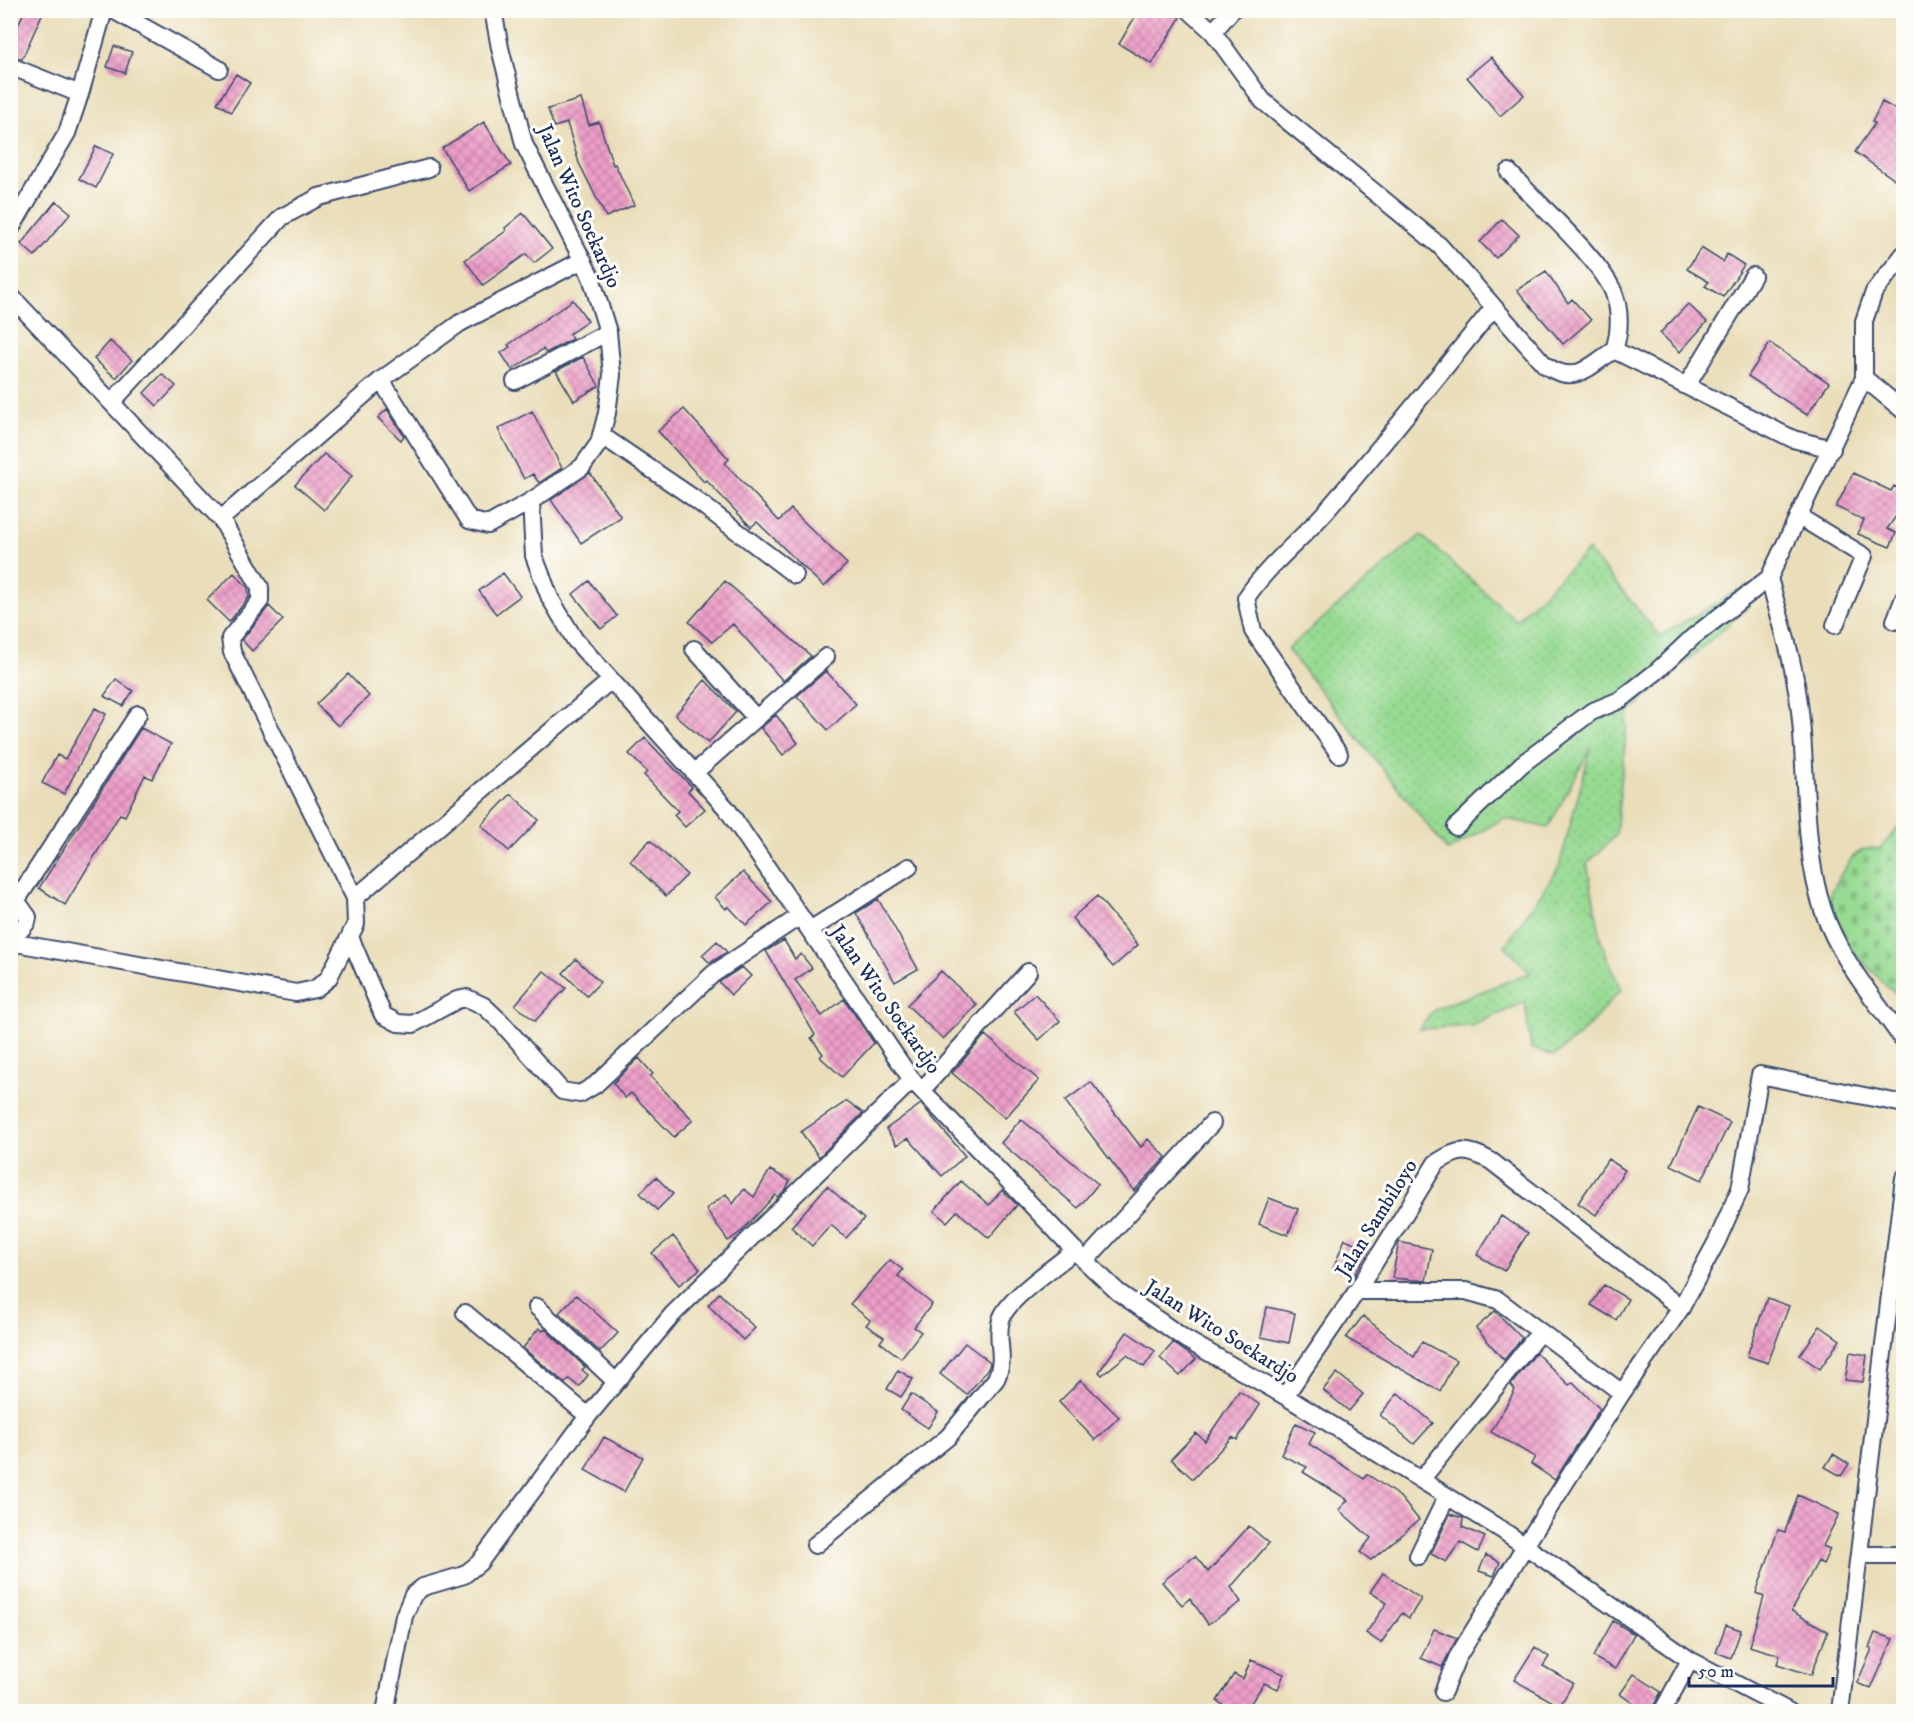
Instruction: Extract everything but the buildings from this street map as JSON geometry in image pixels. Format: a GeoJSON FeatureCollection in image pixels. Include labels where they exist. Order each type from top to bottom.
{"type":"FeatureCollection","features":[{"type":"Feature","properties":{"kind":"street"},"geometry":{"type":"LineString","coordinates":[[10,230],[67,133],[104,10]]}},
{"type":"Feature","properties":{"kind":"street"},"geometry":{"type":"LineString","coordinates":[[113,10],[219,69]]}},
{"type":"Feature","properties":{"kind":"street","name":"Jalan Wito Soekardjo"},"geometry":{"type":"LineString","coordinates":[[493,10],[524,144],[591,277],[608,332],[612,375],[599,443],[582,466],[531,501],[534,556],[550,598],[575,640],[727,809],[917,1085],[1080,1256],[1118,1292],[1185,1339],[1285,1396],[1525,1546],[1690,1660],[1790,1712]]}},
{"type":"Feature","properties":{"kind":"street"},"geometry":{"type":"LineString","coordinates":[[1189,10],[1214,32],[1263,101],[1440,246],[1545,365],[1558,374],[1573,376],[1614,350],[1619,334],[1613,292],[1601,271],[1509,172]]}},
{"type":"Feature","properties":{"kind":"street"},"geometry":{"type":"LineString","coordinates":[[1214,32],[1232,10]]}},
{"type":"Feature","properties":{"kind":"street"},"geometry":{"type":"LineString","coordinates":[[10,66],[80,94]]}},
{"type":"Feature","properties":{"kind":"street"},"geometry":{"type":"LineString","coordinates":[[112,402],[282,217],[319,197],[429,168]]}},
{"type":"Feature","properties":{"kind":"street"},"geometry":{"type":"LineString","coordinates":[[1456,827],[1522,764],[1591,711],[1620,700],[1656,672],[1693,637],[1768,578],[1832,449],[1864,378],[1864,321],[1874,292],[1904,254]]}},
{"type":"Feature","properties":{"kind":"street"},"geometry":{"type":"LineString","coordinates":[[221,519],[381,380],[460,323],[583,260]]}},
{"type":"Feature","properties":{"kind":"street"},"geometry":{"type":"LineString","coordinates":[[1687,385],[1753,276]]}},
{"type":"Feature","properties":{"kind":"street"},"geometry":{"type":"LineString","coordinates":[[10,295],[221,519],[262,593],[256,607],[230,638],[232,652],[355,898],[356,924],[328,979],[315,989],[296,993],[11,942],[28,917],[18,903],[18,898],[138,714]]}},
{"type":"Feature","properties":{"kind":"street"},"geometry":{"type":"LineString","coordinates":[[1339,754],[1253,631],[1246,598],[1258,580],[1321,516],[1380,449],[1494,307]]}},
{"type":"Feature","properties":{"kind":"street"},"geometry":{"type":"LineString","coordinates":[[515,381],[608,332]]}},
{"type":"Feature","properties":{"kind":"street"},"geometry":{"type":"LineString","coordinates":[[1614,350],[1793,439],[1832,449]]}},
{"type":"Feature","properties":{"kind":"street"},"geometry":{"type":"LineString","coordinates":[[1864,378],[1904,411]]}},
{"type":"Feature","properties":{"kind":"street"},"geometry":{"type":"LineString","coordinates":[[381,380],[469,520],[488,525],[531,501]]}},
{"type":"Feature","properties":{"kind":"street"},"geometry":{"type":"LineString","coordinates":[[601,435],[692,497],[795,575]]}},
{"type":"Feature","properties":{"kind":"street"},"geometry":{"type":"LineString","coordinates":[[1798,516],[1864,556],[1835,625]]}},
{"type":"Feature","properties":{"kind":"street"},"geometry":{"type":"LineString","coordinates":[[1768,578],[1791,656],[1800,709],[1811,869],[1823,911],[1844,956],[1904,1041]]}},
{"type":"Feature","properties":{"kind":"street"},"geometry":{"type":"LineString","coordinates":[[1895,621],[1904,598]]}},
{"type":"Feature","properties":{"kind":"street"},"geometry":{"type":"LineString","coordinates":[[694,649],[756,718]]}},
{"type":"Feature","properties":{"kind":"street"},"geometry":{"type":"LineString","coordinates":[[694,773],[826,657]]}},
{"type":"Feature","properties":{"kind":"street"},"geometry":{"type":"LineString","coordinates":[[355,898],[611,681]]}},
{"type":"Feature","properties":{"kind":"street"},"geometry":{"type":"LineString","coordinates":[[350,937],[383,1015],[398,1023],[413,1024],[457,1000],[467,998],[484,1006],[501,1022],[562,1091],[580,1094],[595,1085],[713,974],[909,867]]}},
{"type":"Feature","properties":{"kind":"street"},"geometry":{"type":"LineString","coordinates":[[385,1712],[404,1616],[413,1595],[423,1587],[465,1575],[479,1563],[588,1416],[672,1315],[917,1085],[1028,972]]}},
{"type":"Feature","properties":{"kind":"street"},"geometry":{"type":"LineString","coordinates":[[1443,1692],[1457,1658],[1525,1546],[1622,1393],[1682,1308],[1717,1241],[1740,1188],[1760,1075],[1904,1104]]}},
{"type":"Feature","properties":{"kind":"street"},"geometry":{"type":"LineString","coordinates":[[815,1545],[948,1437],[996,1379],[1001,1369],[1001,1317],[1010,1305],[1080,1256],[1212,1122]]}},
{"type":"Feature","properties":{"kind":"street","name":"Jalan Sambiloyo"},"geometry":{"type":"LineString","coordinates":[[1285,1396],[1357,1291],[1436,1163],[1455,1151],[1472,1151],[1491,1161],[1682,1308]]}},
{"type":"Feature","properties":{"kind":"street"},"geometry":{"type":"LineString","coordinates":[[1840,1712],[1904,1178]]}},
{"type":"Feature","properties":{"kind":"street"},"geometry":{"type":"LineString","coordinates":[[1357,1291],[1466,1291],[1498,1300],[1622,1393]]}},
{"type":"Feature","properties":{"kind":"street"},"geometry":{"type":"LineString","coordinates":[[537,1307],[616,1382]]}},
{"type":"Feature","properties":{"kind":"street"},"geometry":{"type":"LineString","coordinates":[[465,1313],[588,1416]]}},
{"type":"Feature","properties":{"kind":"street"},"geometry":{"type":"LineString","coordinates":[[1421,1480],[1540,1332]]}},
{"type":"Feature","properties":{"kind":"street"},"geometry":{"type":"LineString","coordinates":[[1418,1556],[1447,1496]]}},
{"type":"Feature","properties":{"kind":"street"},"geometry":{"type":"LineString","coordinates":[[1859,1555],[1904,1555]]}},
{"type":"Feature","properties":{"kind":"street"},"geometry":{"type":"LineString","coordinates":[[1662,1712],[1690,1660]]}},
{"type":"Feature","properties":{"kind":"green space"},"geometry":{"type":"Polygon","coordinates":[[[1421,535],[1516,620],[1588,550],[1660,636],[1748,585],[1748,607],[1628,713],[1616,835],[1587,864],[1602,944],[1621,990],[1581,1034],[1554,1056],[1531,1048],[1525,1002],[1472,1026],[1419,1029],[1435,1009],[1530,973],[1505,946],[1559,867],[1591,747],[1548,828],[1504,818],[1448,851],[1287,649],[1421,535]]]}},
{"type":"Feature","properties":{"kind":"green space"},"geometry":{"type":"Polygon","coordinates":[[[1903,821],[1903,998],[1888,988],[1850,948],[1827,898],[1854,856],[1869,848],[1880,849],[1903,821]]]}}]}
